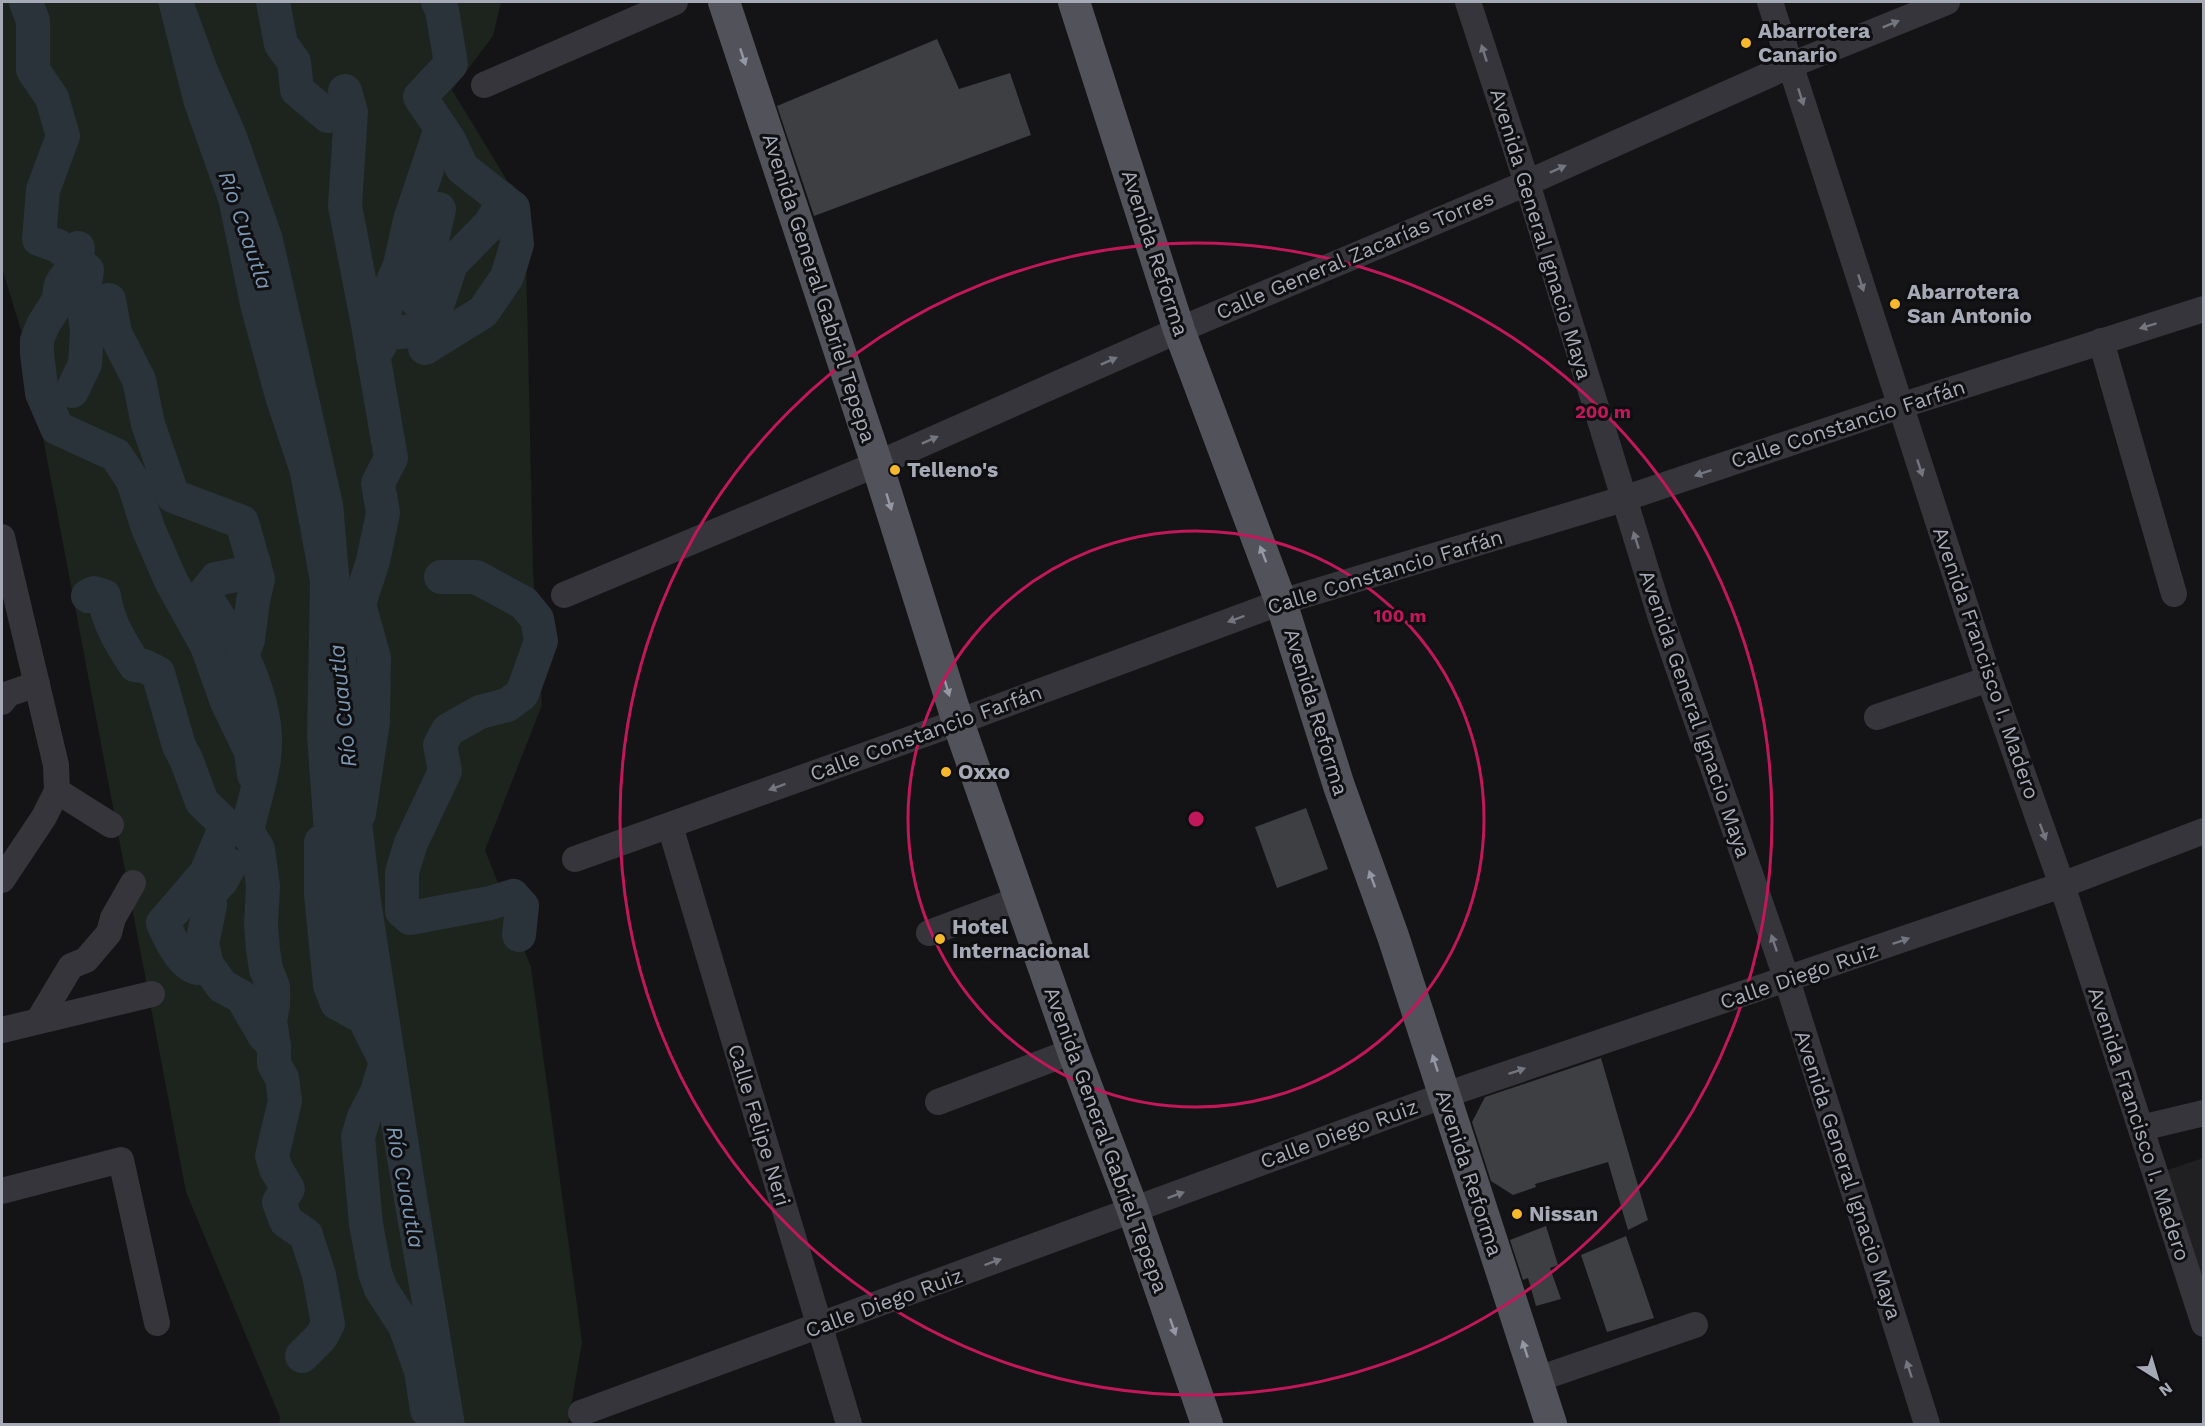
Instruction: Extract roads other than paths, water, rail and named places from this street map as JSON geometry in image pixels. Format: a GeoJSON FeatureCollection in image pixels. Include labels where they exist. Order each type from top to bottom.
{"type":"FeatureCollection","features":[{"type":"Feature","properties":{"kind":"main road","name":"Avenida General Gabriel Tepepa"},"geometry":{"type":"LineString","coordinates":[[724,2],[877,464],[958,722],[1073,1051],[1133,1210],[1207,1425]]}},
{"type":"Feature","properties":{"kind":"main road","name":"Avenida Reforma"},"geometry":{"type":"LineString","coordinates":[[1074,2],[1179,330],[1281,602],[1339,786],[1393,936],[1551,1425]]}},
{"type":"Feature","properties":{"kind":"street"},"geometry":{"type":"LineString","coordinates":[[484,85],[675,2]]}},
{"type":"Feature","properties":{"kind":"street","name":"Avenida General Ignacio Maya"},"geometry":{"type":"LineString","coordinates":[[1468,2],[1527,183],[1623,499],[1664,626],[1787,980],[1927,1425]]}},
{"type":"Feature","properties":{"kind":"street","name":"Avenida Francisco I. Madero"},"geometry":{"type":"LineString","coordinates":[[1770,2],[1989,679],[2062,885],[2204,1324]]}},
{"type":"Feature","properties":{"kind":"street","name":"Calle General Zacarías Torres"},"geometry":{"type":"LineString","coordinates":[[564,595],[877,464],[1179,330],[1527,183],[1791,65],[1947,2]]}},
{"type":"Feature","properties":{"kind":"street","name":"Calle Constancio Farfán"},"geometry":{"type":"LineString","coordinates":[[574,859],[958,722],[1281,602],[1623,499],[1900,406],[2204,309]]}},
{"type":"Feature","properties":{"kind":"street"},"geometry":{"type":"LineString","coordinates":[[2101,341],[2174,594]]}},
{"type":"Feature","properties":{"kind":"street"},"geometry":{"type":"LineString","coordinates":[[2,538],[56,765],[57,791],[44,817],[2,880]]}},
{"type":"Feature","properties":{"kind":"street"},"geometry":{"type":"LineString","coordinates":[[1877,717],[1989,679]]}},
{"type":"Feature","properties":{"kind":"street"},"geometry":{"type":"LineString","coordinates":[[4,695],[37,684]]}},
{"type":"Feature","properties":{"kind":"street"},"geometry":{"type":"LineString","coordinates":[[57,791],[111,825]]}},
{"type":"Feature","properties":{"kind":"street","name":"Calle Felipe Neri"},"geometry":{"type":"LineString","coordinates":[[670,826],[849,1425]]}},
{"type":"Feature","properties":{"kind":"street","name":"Calle Diego Ruiz"},"geometry":{"type":"LineString","coordinates":[[581,1413],[820,1327],[1445,1095],[2062,885],[2204,831]]}},
{"type":"Feature","properties":{"kind":"street"},"geometry":{"type":"LineString","coordinates":[[38,1021],[71,966],[86,960],[109,933],[113,918],[133,883]]}},
{"type":"Feature","properties":{"kind":"street"},"geometry":{"type":"LineString","coordinates":[[929,933],[1020,899]]}},
{"type":"Feature","properties":{"kind":"street"},"geometry":{"type":"LineString","coordinates":[[2,1030],[152,994]]}},
{"type":"Feature","properties":{"kind":"street"},"geometry":{"type":"LineString","coordinates":[[938,1102],[1073,1051]]}},
{"type":"Feature","properties":{"kind":"street"},"geometry":{"type":"LineString","coordinates":[[2141,1128],[2204,1113]]}},
{"type":"Feature","properties":{"kind":"street"},"geometry":{"type":"LineString","coordinates":[[2,1191],[121,1160],[157,1323]]}},
{"type":"Feature","properties":{"kind":"street"},"geometry":{"type":"LineString","coordinates":[[1535,1380],[1695,1325]]}},
{"type":"Feature","properties":{"kind":"water","name":"Río Cuautla"},"geometry":{"type":"Polygon","coordinates":[[[158,2],[194,2],[217,65],[246,131],[282,234],[343,503],[364,749],[381,900],[465,1424],[427,1424],[416,1327],[369,1055],[351,1003],[317,875],[307,736],[310,582],[290,474],[266,402],[241,310],[219,204],[184,105],[158,2]]]}},
{"type":"Feature","properties":{"kind":"waterway"},"geometry":{"type":"LineString","coordinates":[[26,2],[33,21],[33,70],[52,98],[63,136],[43,190],[39,239],[58,246],[87,270],[83,300],[87,332],[85,364],[72,391]]}},
{"type":"Feature","properties":{"kind":"waterway"},"geometry":{"type":"LineString","coordinates":[[273,2],[281,44],[294,62],[297,90],[328,116]]}},
{"type":"Feature","properties":{"kind":"waterway"},"geometry":{"type":"LineString","coordinates":[[425,348],[483,312],[507,277],[517,244],[513,208],[462,168],[449,140],[420,97],[451,64],[442,10],[438,2]]}},
{"type":"Feature","properties":{"kind":"waterway","name":"Río Cuautla"},"geometry":{"type":"LineString","coordinates":[[345,91],[351,112],[345,206],[391,458],[378,483],[383,513],[373,561],[359,604],[374,658],[373,722],[359,814]]}},
{"type":"Feature","properties":{"kind":"waterway"},"geometry":{"type":"LineString","coordinates":[[387,333],[383,324],[388,293],[400,265],[410,220],[441,128]]}},
{"type":"Feature","properties":{"kind":"waterway"},"geometry":{"type":"LineString","coordinates":[[373,357],[387,333],[429,330],[451,264],[490,224],[501,206],[501,198]]}},
{"type":"Feature","properties":{"kind":"waterway"},"geometry":{"type":"LineString","coordinates":[[417,301],[439,209]]}},
{"type":"Feature","properties":{"kind":"waterway"},"geometry":{"type":"LineString","coordinates":[[78,248],[76,263],[62,283],[60,298],[43,325],[37,340],[42,393],[57,428],[116,455],[133,481],[148,528],[171,581],[207,646],[227,702],[251,752],[254,775]]}},
{"type":"Feature","properties":{"kind":"waterway"},"geometry":{"type":"LineString","coordinates":[[109,300],[115,333],[139,380],[148,424],[173,496],[242,522],[258,579],[248,640],[242,655],[257,692],[265,732],[263,767],[247,831],[258,849],[263,886],[261,924],[263,950],[266,969],[273,987],[270,1021],[274,1064],[282,1078],[285,1101],[272,1156],[276,1169],[288,1189],[279,1202],[286,1221],[306,1235],[319,1275],[328,1324],[321,1337],[302,1356]]}},
{"type":"Feature","properties":{"kind":"waterway"},"geometry":{"type":"LineString","coordinates":[[227,631],[204,594],[216,579],[241,574],[254,563]]}},
{"type":"Feature","properties":{"kind":"waterway"},"geometry":{"type":"LineString","coordinates":[[441,577],[476,577],[524,603],[537,619],[541,641],[522,694],[507,705],[480,712],[448,730],[440,745],[445,771],[411,843],[402,872],[402,911],[410,918],[490,903],[513,896],[522,906],[519,935]]}},
{"type":"Feature","properties":{"kind":"waterway"},"geometry":{"type":"LineString","coordinates":[[88,596],[94,593],[104,596],[112,624],[135,665],[144,666],[158,673],[179,746],[202,802],[221,820],[223,833],[206,873],[163,923],[177,950],[187,962],[198,968],[207,965]]}},
{"type":"Feature","properties":{"kind":"waterway"},"geometry":{"type":"LineString","coordinates":[[321,842],[321,895],[330,985],[337,1003],[364,1018],[386,1062],[377,1092],[364,1117],[358,1137],[366,1224],[375,1273],[381,1289],[405,1326],[421,1371],[427,1410],[438,1416],[442,1424]]}},
{"type":"Feature","properties":{"kind":"waterway"},"geometry":{"type":"LineString","coordinates":[[230,865],[222,880],[209,894],[210,905],[202,944],[207,965],[222,986],[242,997],[264,1035],[274,1046]]}},
{"type":"Feature","properties":{"kind":"place","name":"Abarrotera Canario"},"geometry":{"type":"Point","coordinates":[1746,43]}},
{"type":"Feature","properties":{"kind":"place","name":"Abarrotera San Antonio"},"geometry":{"type":"Point","coordinates":[1895,304]}},
{"type":"Feature","properties":{"kind":"place","name":"Telleno's"},"geometry":{"type":"Point","coordinates":[895,470]}},
{"type":"Feature","properties":{"kind":"place","name":"Oxxo"},"geometry":{"type":"Point","coordinates":[946,772]}},
{"type":"Feature","properties":{"kind":"place","name":"Hotel Internacional"},"geometry":{"type":"Point","coordinates":[940,939]}},
{"type":"Feature","properties":{"kind":"place","name":"Nissan"},"geometry":{"type":"Point","coordinates":[1517,1214]}}]}
